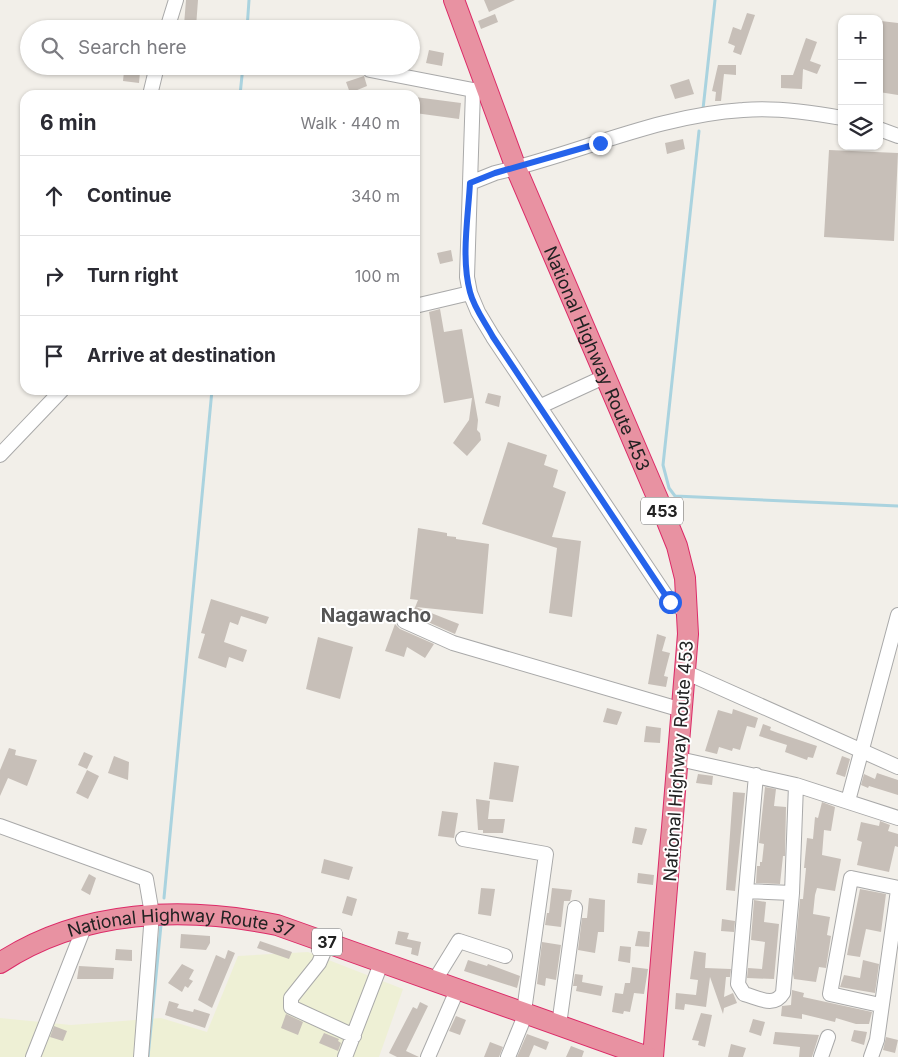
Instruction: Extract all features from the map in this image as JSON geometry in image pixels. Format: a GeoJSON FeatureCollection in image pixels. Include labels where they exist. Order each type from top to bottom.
{"type":"FeatureCollection","features":[{"type":"Feature","properties":{"kind":"highway","name":"National Highway Route 453"},"geometry":{"type":"LineString","coordinates":[[454,0],[480,89],[516,168],[677,546],[685,578],[688,612],[685,672],[652,1057]]}},
{"type":"Feature","properties":{"kind":"highway","name":"National Highway Route 37"},"geometry":{"type":"LineString","coordinates":[[0,963],[35,943],[85,926],[152,914],[205,913],[238,916],[277,924],[648,1057]]}},
{"type":"Feature","properties":{"kind":"street"},"geometry":{"type":"LineString","coordinates":[[170,20],[176,0]]}},
{"type":"Feature","properties":{"kind":"street"},"geometry":{"type":"LineString","coordinates":[[151,90],[155,75]]}},
{"type":"Feature","properties":{"kind":"street"},"geometry":{"type":"LineString","coordinates":[[399,75],[480,89],[466,242],[467,276],[470,293],[478,312],[493,337],[541,406],[670,602],[688,612]]}},
{"type":"Feature","properties":{"kind":"street"},"geometry":{"type":"LineString","coordinates":[[470,183],[495,173],[654,127],[717,112],[768,109],[838,118]]}},
{"type":"Feature","properties":{"kind":"street"},"geometry":{"type":"LineString","coordinates":[[883,130],[898,136]]}},
{"type":"Feature","properties":{"kind":"street"},"geometry":{"type":"LineString","coordinates":[[420,305],[470,293]]}},
{"type":"Feature","properties":{"kind":"street"},"geometry":{"type":"LineString","coordinates":[[541,406],[604,376]]}},
{"type":"Feature","properties":{"kind":"street"},"geometry":{"type":"LineString","coordinates":[[0,456],[57,395]]}},
{"type":"Feature","properties":{"kind":"street"},"geometry":{"type":"LineString","coordinates":[[848,801],[863,752],[898,614]]}},
{"type":"Feature","properties":{"kind":"street"},"geometry":{"type":"LineString","coordinates":[[404,621],[453,643],[682,710]]}},
{"type":"Feature","properties":{"kind":"street"},"geometry":{"type":"LineString","coordinates":[[685,672],[898,767]]}},
{"type":"Feature","properties":{"kind":"street"},"geometry":{"type":"LineString","coordinates":[[679,759],[796,785],[898,818]]}},
{"type":"Feature","properties":{"kind":"street"},"geometry":{"type":"LineString","coordinates":[[756,775],[738,984],[744,994],[771,1002],[779,999],[784,992],[792,893],[796,785]]}},
{"type":"Feature","properties":{"kind":"street"},"geometry":{"type":"LineString","coordinates":[[0,826],[146,879],[152,914],[140,1057]]}},
{"type":"Feature","properties":{"kind":"street"},"geometry":{"type":"LineString","coordinates":[[463,839],[546,854],[525,1012],[508,1057]]}},
{"type":"Feature","properties":{"kind":"street"},"geometry":{"type":"LineString","coordinates":[[871,1057],[877,1040],[880,1004],[898,889],[851,878],[830,994],[880,1004]]}},
{"type":"Feature","properties":{"kind":"street"},"geometry":{"type":"LineString","coordinates":[[746,891],[792,893]]}},
{"type":"Feature","properties":{"kind":"street"},"geometry":{"type":"LineString","coordinates":[[559,1025],[575,908]]}},
{"type":"Feature","properties":{"kind":"street"},"geometry":{"type":"LineString","coordinates":[[33,1057],[85,926]]}},
{"type":"Feature","properties":{"kind":"street"},"geometry":{"type":"LineString","coordinates":[[435,980],[459,941],[505,956]]}},
{"type":"Feature","properties":{"kind":"street"},"geometry":{"type":"LineString","coordinates":[[328,942],[319,963],[291,998],[291,1007],[354,1036]]}},
{"type":"Feature","properties":{"kind":"street"},"geometry":{"type":"LineString","coordinates":[[346,1057],[382,962]]}},
{"type":"Feature","properties":{"kind":"street"},"geometry":{"type":"LineString","coordinates":[[428,1057],[458,988]]}},
{"type":"Feature","properties":{"kind":"street"},"geometry":{"type":"LineString","coordinates":[[822,1057],[828,1037]]}},
{"type":"Feature","properties":{"kind":"green space"},"geometry":{"type":"Polygon","coordinates":[[[308,952],[403,989],[379,1057],[0,1057],[0,1018],[71,1025],[161,1018],[207,1032],[238,956],[308,952]]]}},
{"type":"Feature","properties":{"kind":"building"},"geometry":{"type":"Polygon","coordinates":[[[186,0],[198,0],[197,20],[184,20],[186,0]]]}},
{"type":"Feature","properties":{"kind":"building"},"geometry":{"type":"Polygon","coordinates":[[[484,0],[515,0],[489,12],[484,0]]]}},
{"type":"Feature","properties":{"kind":"building"},"geometry":{"type":"Polygon","coordinates":[[[747,13],[755,15],[741,55],[733,52],[735,46],[728,43],[733,27],[741,30],[747,13]]]}},
{"type":"Feature","properties":{"kind":"building"},"geometry":{"type":"Polygon","coordinates":[[[495,14],[498,22],[481,29],[478,21],[495,14]]]}},
{"type":"Feature","properties":{"kind":"building"},"geometry":{"type":"Polygon","coordinates":[[[883,21],[898,23],[898,95],[883,93],[883,21]]]}},
{"type":"Feature","properties":{"kind":"building"},"geometry":{"type":"Polygon","coordinates":[[[806,38],[817,42],[810,61],[821,65],[817,74],[803,69],[802,89],[781,88],[781,75],[793,75],[806,38]]]}},
{"type":"Feature","properties":{"kind":"building"},"geometry":{"type":"Polygon","coordinates":[[[429,50],[444,53],[442,66],[426,63],[429,50]]]}},
{"type":"Feature","properties":{"kind":"building"},"geometry":{"type":"Polygon","coordinates":[[[718,65],[736,65],[736,75],[724,74],[721,101],[715,101],[716,92],[712,91],[718,65]]]}},
{"type":"Feature","properties":{"kind":"building"},"geometry":{"type":"Polygon","coordinates":[[[124,75],[140,75],[139,83],[123,81],[124,75]]]}},
{"type":"Feature","properties":{"kind":"building"},"geometry":{"type":"Polygon","coordinates":[[[364,76],[367,86],[357,90],[349,90],[346,82],[364,76]]]}},
{"type":"Feature","properties":{"kind":"building"},"geometry":{"type":"Polygon","coordinates":[[[689,79],[694,94],[675,99],[670,85],[689,79]]]}},
{"type":"Feature","properties":{"kind":"building"},"geometry":{"type":"Polygon","coordinates":[[[420,98],[461,103],[459,119],[420,114],[420,98]]]}},
{"type":"Feature","properties":{"kind":"building"},"geometry":{"type":"Polygon","coordinates":[[[683,139],[685,149],[667,154],[665,143],[683,139]]]}},
{"type":"Feature","properties":{"kind":"building"},"geometry":{"type":"Polygon","coordinates":[[[829,150],[898,153],[894,241],[824,237],[829,150]]]}},
{"type":"Feature","properties":{"kind":"building"},"geometry":{"type":"Polygon","coordinates":[[[451,250],[453,261],[440,264],[437,253],[451,250]]]}},
{"type":"Feature","properties":{"kind":"building"},"geometry":{"type":"Polygon","coordinates":[[[440,309],[444,332],[462,329],[478,420],[477,430],[480,433],[481,440],[467,456],[453,443],[469,420],[472,398],[444,403],[429,312],[440,309]]]}},
{"type":"Feature","properties":{"kind":"building"},"geometry":{"type":"Polygon","coordinates":[[[488,393],[501,396],[499,407],[485,403],[488,393]]]}},
{"type":"Feature","properties":{"kind":"building"},"geometry":{"type":"Polygon","coordinates":[[[508,442],[547,455],[544,465],[558,470],[553,487],[566,492],[552,537],[581,541],[572,617],[549,613],[557,548],[482,524],[508,442]]]}},
{"type":"Feature","properties":{"kind":"building"},"geometry":{"type":"Polygon","coordinates":[[[418,528],[447,533],[447,536],[456,537],[456,539],[489,544],[483,614],[416,607],[459,624],[455,634],[412,615],[418,600],[410,599],[418,528]]]}},
{"type":"Feature","properties":{"kind":"building"},"geometry":{"type":"Polygon","coordinates":[[[211,599],[269,617],[266,624],[241,616],[238,625],[230,622],[224,642],[247,650],[243,662],[229,657],[226,668],[198,658],[205,634],[201,633],[211,599]]]}},
{"type":"Feature","properties":{"kind":"building"},"geometry":{"type":"Polygon","coordinates":[[[395,624],[400,629],[434,644],[425,658],[407,647],[404,657],[385,651],[395,624]]]}},
{"type":"Feature","properties":{"kind":"building"},"geometry":{"type":"Polygon","coordinates":[[[657,634],[666,637],[662,651],[670,653],[664,676],[668,677],[666,687],[648,684],[657,634]]]}},
{"type":"Feature","properties":{"kind":"building"},"geometry":{"type":"Polygon","coordinates":[[[318,637],[353,647],[340,699],[306,689],[318,637]]]}},
{"type":"Feature","properties":{"kind":"building"},"geometry":{"type":"Polygon","coordinates":[[[607,708],[622,712],[617,725],[603,722],[607,708]]]}},
{"type":"Feature","properties":{"kind":"building"},"geometry":{"type":"Polygon","coordinates":[[[733,709],[758,718],[755,728],[747,726],[740,750],[733,748],[732,751],[719,747],[717,754],[705,751],[718,710],[732,714],[733,709]]]}},
{"type":"Feature","properties":{"kind":"building"},"geometry":{"type":"Polygon","coordinates":[[[763,724],[771,727],[770,730],[817,746],[813,758],[808,757],[807,760],[785,752],[787,745],[759,736],[763,724]]]}},
{"type":"Feature","properties":{"kind":"building"},"geometry":{"type":"Polygon","coordinates":[[[646,726],[661,728],[660,743],[644,742],[646,726]]]}},
{"type":"Feature","properties":{"kind":"building"},"geometry":{"type":"Polygon","coordinates":[[[9,748],[16,750],[15,755],[37,760],[27,786],[8,778],[0,796],[0,770],[9,748]]]}},
{"type":"Feature","properties":{"kind":"building"},"geometry":{"type":"Polygon","coordinates":[[[84,752],[93,756],[87,769],[78,765],[84,752]]]}},
{"type":"Feature","properties":{"kind":"building"},"geometry":{"type":"Polygon","coordinates":[[[114,756],[129,762],[128,780],[108,773],[114,756]]]}},
{"type":"Feature","properties":{"kind":"building"},"geometry":{"type":"Polygon","coordinates":[[[842,756],[850,759],[845,777],[836,774],[842,756]]]}},
{"type":"Feature","properties":{"kind":"building"},"geometry":{"type":"Polygon","coordinates":[[[494,762],[519,766],[513,802],[489,799],[494,762]]]}},
{"type":"Feature","properties":{"kind":"building"},"geometry":{"type":"Polygon","coordinates":[[[87,770],[99,776],[88,799],[76,793],[87,770]]]}},
{"type":"Feature","properties":{"kind":"building"},"geometry":{"type":"Polygon","coordinates":[[[877,773],[898,780],[898,795],[861,785],[864,774],[875,779],[877,773]]]}},
{"type":"Feature","properties":{"kind":"building"},"geometry":{"type":"Polygon","coordinates":[[[698,774],[713,776],[712,785],[696,783],[698,774]]]}},
{"type":"Feature","properties":{"kind":"building"},"geometry":{"type":"Polygon","coordinates":[[[765,787],[776,789],[774,806],[786,807],[785,856],[783,856],[780,884],[756,883],[757,866],[760,866],[760,862],[762,862],[764,844],[759,843],[765,787]]]}},
{"type":"Feature","properties":{"kind":"building"},"geometry":{"type":"Polygon","coordinates":[[[733,792],[745,793],[735,891],[726,890],[733,792]]]}},
{"type":"Feature","properties":{"kind":"building"},"geometry":{"type":"Polygon","coordinates":[[[476,799],[490,801],[488,819],[505,819],[503,833],[483,833],[483,830],[478,830],[476,799]]]}},
{"type":"Feature","properties":{"kind":"building"},"geometry":{"type":"Polygon","coordinates":[[[822,802],[835,807],[831,831],[824,830],[822,855],[841,859],[835,891],[817,888],[815,895],[813,914],[830,917],[827,935],[831,936],[826,968],[819,967],[816,982],[794,979],[793,974],[800,899],[803,899],[807,838],[813,839],[815,817],[818,818],[822,802]]]}},
{"type":"Feature","properties":{"kind":"building"},"geometry":{"type":"Polygon","coordinates":[[[442,811],[458,813],[454,838],[438,836],[442,811]]]}},
{"type":"Feature","properties":{"kind":"building"},"geometry":{"type":"Polygon","coordinates":[[[880,821],[890,825],[888,831],[898,834],[898,847],[895,846],[889,872],[857,865],[862,842],[857,840],[861,822],[879,826],[880,821]]]}},
{"type":"Feature","properties":{"kind":"building"},"geometry":{"type":"Polygon","coordinates":[[[635,827],[647,829],[642,845],[632,843],[635,827]]]}},
{"type":"Feature","properties":{"kind":"building"},"geometry":{"type":"Polygon","coordinates":[[[324,859],[353,867],[349,880],[321,873],[324,859]]]}},
{"type":"Feature","properties":{"kind":"building"},"geometry":{"type":"Polygon","coordinates":[[[638,873],[654,875],[653,885],[637,883],[638,873]]]}},
{"type":"Feature","properties":{"kind":"building"},"geometry":{"type":"Polygon","coordinates":[[[89,874],[96,878],[90,895],[81,890],[89,874]]]}},
{"type":"Feature","properties":{"kind":"building"},"geometry":{"type":"Polygon","coordinates":[[[481,888],[495,889],[491,916],[478,914],[481,888]]]}},
{"type":"Feature","properties":{"kind":"building"},"geometry":{"type":"Polygon","coordinates":[[[552,888],[572,890],[570,901],[564,901],[561,927],[545,925],[547,913],[549,913],[552,888]]]}},
{"type":"Feature","properties":{"kind":"building"},"geometry":{"type":"Polygon","coordinates":[[[860,889],[886,894],[881,932],[866,929],[860,957],[847,955],[860,889]]]}},
{"type":"Feature","properties":{"kind":"building"},"geometry":{"type":"Polygon","coordinates":[[[347,896],[357,899],[352,916],[342,913],[347,896]]]}},
{"type":"Feature","properties":{"kind":"building"},"geometry":{"type":"Polygon","coordinates":[[[589,898],[605,900],[604,932],[598,932],[595,953],[578,950],[582,918],[587,918],[589,898]]]}},
{"type":"Feature","properties":{"kind":"building"},"geometry":{"type":"Polygon","coordinates":[[[754,900],[766,902],[764,922],[779,924],[774,979],[747,978],[748,968],[762,969],[765,942],[751,940],[754,900]]]}},
{"type":"Feature","properties":{"kind":"building"},"geometry":{"type":"Polygon","coordinates":[[[722,919],[735,921],[734,932],[721,931],[722,919]]]}},
{"type":"Feature","properties":{"kind":"building"},"geometry":{"type":"Polygon","coordinates":[[[398,931],[409,933],[407,939],[421,942],[418,956],[411,954],[412,948],[395,944],[398,931]]]}},
{"type":"Feature","properties":{"kind":"building"},"geometry":{"type":"Polygon","coordinates":[[[638,931],[650,932],[649,947],[635,946],[638,931]]]}},
{"type":"Feature","properties":{"kind":"building"},"geometry":{"type":"Polygon","coordinates":[[[181,934],[210,936],[210,943],[206,950],[180,948],[181,934]]]}},
{"type":"Feature","properties":{"kind":"building"},"geometry":{"type":"Polygon","coordinates":[[[260,941],[292,952],[289,959],[257,948],[260,941]]]}},
{"type":"Feature","properties":{"kind":"building"},"geometry":{"type":"Polygon","coordinates":[[[542,942],[561,945],[556,980],[546,978],[545,986],[537,984],[542,942]]]}},
{"type":"Feature","properties":{"kind":"building"},"geometry":{"type":"Polygon","coordinates":[[[620,946],[631,947],[630,963],[618,961],[620,946]]]}},
{"type":"Feature","properties":{"kind":"building"},"geometry":{"type":"Polygon","coordinates":[[[116,949],[132,950],[132,961],[115,960],[116,949]]]}},
{"type":"Feature","properties":{"kind":"building"},"geometry":{"type":"Polygon","coordinates":[[[228,950],[235,953],[212,1008],[198,1000],[216,955],[225,959],[228,950]]]}},
{"type":"Feature","properties":{"kind":"building"},"geometry":{"type":"Polygon","coordinates":[[[694,951],[706,953],[705,968],[731,969],[730,977],[726,977],[724,997],[733,993],[737,1003],[724,1008],[723,1014],[710,977],[706,1007],[685,1004],[684,1010],[675,1009],[676,993],[696,995],[698,980],[690,979],[694,951]]]}},
{"type":"Feature","properties":{"kind":"building"},"geometry":{"type":"Polygon","coordinates":[[[468,960],[487,966],[488,964],[520,976],[517,988],[464,971],[468,960]]]}},
{"type":"Feature","properties":{"kind":"building"},"geometry":{"type":"Polygon","coordinates":[[[863,960],[879,964],[875,993],[840,987],[844,975],[860,978],[863,960]]]}},
{"type":"Feature","properties":{"kind":"building"},"geometry":{"type":"Polygon","coordinates":[[[182,964],[194,970],[189,979],[193,981],[188,988],[185,986],[182,992],[168,983],[182,964]]]}},
{"type":"Feature","properties":{"kind":"building"},"geometry":{"type":"Polygon","coordinates":[[[79,966],[114,968],[113,979],[77,979],[79,966]]]}},
{"type":"Feature","properties":{"kind":"building"},"geometry":{"type":"Polygon","coordinates":[[[632,967],[648,969],[644,994],[634,993],[630,1012],[624,1011],[623,1014],[612,1012],[615,993],[623,994],[625,983],[630,983],[632,967]]]}},
{"type":"Feature","properties":{"kind":"building"},"geometry":{"type":"Polygon","coordinates":[[[575,974],[583,975],[582,982],[603,986],[601,996],[576,991],[577,986],[573,986],[575,974]]]}},
{"type":"Feature","properties":{"kind":"building"},"geometry":{"type":"Polygon","coordinates":[[[792,990],[804,993],[803,997],[872,1012],[869,1024],[856,1024],[836,1018],[835,1022],[802,1014],[802,1019],[781,1016],[782,1006],[791,1005],[792,990]]]}},
{"type":"Feature","properties":{"kind":"building"},"geometry":{"type":"Polygon","coordinates":[[[169,1001],[179,1004],[177,1008],[193,1012],[194,1009],[210,1014],[205,1028],[165,1015],[169,1001]]]}},
{"type":"Feature","properties":{"kind":"building"},"geometry":{"type":"Polygon","coordinates":[[[420,1002],[428,1006],[406,1051],[419,1057],[397,1057],[389,1053],[413,1007],[417,1009],[420,1002]]]}},
{"type":"Feature","properties":{"kind":"building"},"geometry":{"type":"Polygon","coordinates":[[[701,1013],[712,1015],[705,1047],[698,1045],[699,1041],[692,1040],[701,1013]]]}},
{"type":"Feature","properties":{"kind":"building"},"geometry":{"type":"Polygon","coordinates":[[[286,1014],[303,1022],[298,1035],[281,1028],[286,1014]]]}},
{"type":"Feature","properties":{"kind":"building"},"geometry":{"type":"Polygon","coordinates":[[[456,1016],[466,1020],[460,1035],[449,1031],[456,1016]]]}},
{"type":"Feature","properties":{"kind":"building"},"geometry":{"type":"Polygon","coordinates":[[[753,1019],[765,1022],[761,1036],[749,1032],[753,1019]]]}},
{"type":"Feature","properties":{"kind":"building"},"geometry":{"type":"Polygon","coordinates":[[[54,1026],[67,1031],[63,1041],[50,1037],[54,1026]]]}},
{"type":"Feature","properties":{"kind":"building"},"geometry":{"type":"Polygon","coordinates":[[[854,1030],[867,1032],[864,1045],[851,1041],[854,1030]]]}},
{"type":"Feature","properties":{"kind":"building"},"geometry":{"type":"Polygon","coordinates":[[[775,1032],[819,1035],[812,1057],[799,1057],[800,1047],[773,1044],[775,1032]]]}},
{"type":"Feature","properties":{"kind":"building"},"geometry":{"type":"Polygon","coordinates":[[[324,1033],[339,1039],[338,1041],[341,1043],[338,1051],[319,1043],[324,1033]]]}},
{"type":"Feature","properties":{"kind":"building"},"geometry":{"type":"Polygon","coordinates":[[[527,1034],[549,1042],[546,1050],[534,1045],[529,1057],[517,1057],[527,1034]]]}},
{"type":"Feature","properties":{"kind":"building"},"geometry":{"type":"Polygon","coordinates":[[[886,1037],[898,1040],[895,1053],[883,1050],[886,1037]]]}},
{"type":"Feature","properties":{"kind":"building"},"geometry":{"type":"Polygon","coordinates":[[[490,1042],[503,1047],[499,1057],[484,1057],[490,1042]]]}},
{"type":"Feature","properties":{"kind":"building"},"geometry":{"type":"Polygon","coordinates":[[[731,1044],[746,1048],[743,1057],[728,1057],[731,1044]]]}},
{"type":"Feature","properties":{"kind":"building"},"geometry":{"type":"Polygon","coordinates":[[[571,1046],[584,1051],[582,1057],[566,1057],[571,1046]]]}},
{"type":"Feature","properties":{"kind":"waterway"},"geometry":{"type":"LineString","coordinates":[[248,20],[249,0]]}},
{"type":"Feature","properties":{"kind":"waterway"},"geometry":{"type":"LineString","coordinates":[[703,109],[715,0]]}},
{"type":"Feature","properties":{"kind":"waterway"},"geometry":{"type":"LineString","coordinates":[[241,90],[242,75]]}},
{"type":"Feature","properties":{"kind":"waterway"},"geometry":{"type":"LineString","coordinates":[[699,131],[663,465],[669,488],[675,496],[898,506]]}},
{"type":"Feature","properties":{"kind":"waterway"},"geometry":{"type":"LineString","coordinates":[[164,898],[212,395]]}},
{"type":"Feature","properties":{"kind":"waterway"},"geometry":{"type":"LineString","coordinates":[[148,1057],[161,925]]}},
{"type":"Feature","properties":{"kind":"district","name":"Nagawacho"},"geometry":{"type":"Point","coordinates":[376,615]}},
{"type":"Feature","properties":{"kind":"route"},"geometry":{"type":"LineString","coordinates":[[600,143],[495,173],[470,183],[466,242],[467,276],[470,293],[478,312],[493,337],[650,569],[670,602]]}}]}
